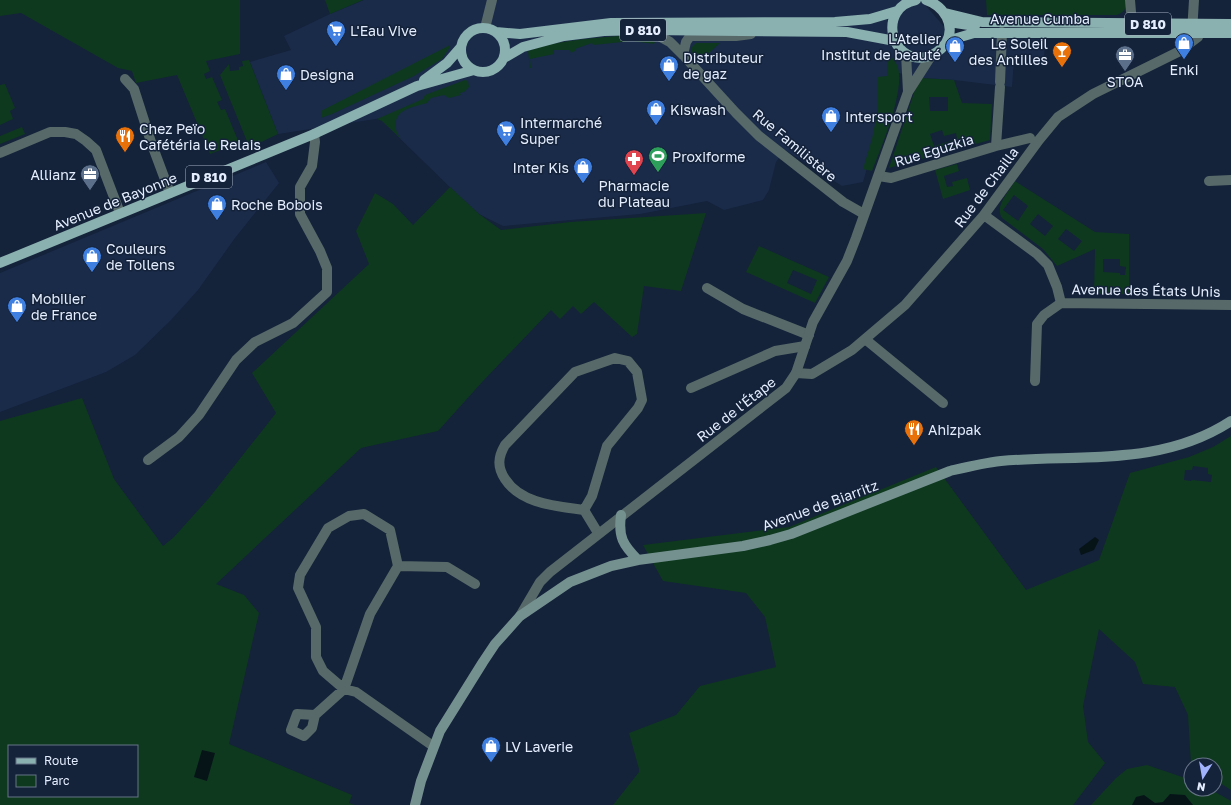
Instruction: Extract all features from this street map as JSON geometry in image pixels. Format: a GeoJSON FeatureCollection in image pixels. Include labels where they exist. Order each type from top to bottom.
{"type":"FeatureCollection","features":[{"type":"Feature","properties":{"kind":"main road"},"geometry":{"type":"LineString","coordinates":[[916,0],[905,2],[897,11],[893,19],[892,28],[894,39],[899,48],[906,54],[914,57],[930,56],[943,47],[950,32],[947,18],[940,7],[926,0]]}},
{"type":"Feature","properties":{"kind":"main road"},"geometry":{"type":"LineString","coordinates":[[496,32],[504,43],[505,51],[504,58],[499,65],[492,70],[483,72],[474,70],[468,66],[461,54],[462,42],[469,33],[474,30],[485,28],[496,32],[520,34],[611,23],[835,22],[870,19],[897,11]]}},
{"type":"Feature","properties":{"kind":"main road","name":"Avenue Cumba"},"geometry":{"type":"LineString","coordinates":[[947,18],[983,27],[1049,28],[1066,23]]}},
{"type":"Feature","properties":{"kind":"main road","name":"Avenue Cumba"},"geometry":{"type":"LineString","coordinates":[[947,18],[982,22],[1066,23],[1133,28]]}},
{"type":"Feature","properties":{"kind":"main road","name":"Avenue Cumba"},"geometry":{"type":"LineString","coordinates":[[947,41],[974,33],[1133,28],[1197,28],[1231,24]]}},
{"type":"Feature","properties":{"kind":"main road","name":"D 810"},"geometry":{"type":"LineString","coordinates":[[504,58],[523,47],[564,36],[604,31],[787,31],[796,26],[843,27],[868,29],[894,39]]}},
{"type":"Feature","properties":{"kind":"main road","name":"Avenue Cumba"},"geometry":{"type":"LineString","coordinates":[[1197,28],[1231,33]]}},
{"type":"Feature","properties":{"kind":"main road","name":"D 810"},"geometry":{"type":"LineString","coordinates":[[416,86],[447,63],[461,47]]}},
{"type":"Feature","properties":{"kind":"main road","name":"D 810"},"geometry":{"type":"LineString","coordinates":[[416,86],[474,70]]}},
{"type":"Feature","properties":{"kind":"main road","name":"Avenue de Bayonne"},"geometry":{"type":"LineString","coordinates":[[0,263],[314,134],[416,86]]}},
{"type":"Feature","properties":{"kind":"main road","name":"Avenue de Biarritz"},"geometry":{"type":"LineString","coordinates":[[415,805],[421,781],[433,746],[440,731],[495,644],[520,616],[570,582],[611,566],[638,560],[742,546],[791,534],[950,471],[977,464],[1001,461],[1123,456],[1166,450],[1208,433],[1231,421]]}},
{"type":"Feature","properties":{"kind":"main road"},"geometry":{"type":"LineString","coordinates":[[621,515],[621,538],[626,548],[638,560]]}},
{"type":"Feature","properties":{"kind":"street"},"geometry":{"type":"LineString","coordinates":[[485,28],[492,0]]}},
{"type":"Feature","properties":{"kind":"street"},"geometry":{"type":"LineString","coordinates":[[1130,0],[1133,28]]}},
{"type":"Feature","properties":{"kind":"street"},"geometry":{"type":"LineString","coordinates":[[1194,0],[1197,28]]}},
{"type":"Feature","properties":{"kind":"street"},"geometry":{"type":"LineString","coordinates":[[670,42],[671,26],[713,25],[736,22]]}},
{"type":"Feature","properties":{"kind":"street","name":"Rue de Chailla"},"geometry":{"type":"LineString","coordinates":[[796,373],[812,374],[852,350],[906,305],[984,216],[1039,140],[1058,117],[1093,94],[1178,52],[1198,37],[1197,28]]}},
{"type":"Feature","properties":{"kind":"street","name":"Rue Familistère"},"geometry":{"type":"LineString","coordinates":[[648,30],[670,42],[683,54],[736,113],[759,136],[843,202],[864,214]]}},
{"type":"Feature","properties":{"kind":"street"},"geometry":{"type":"LineString","coordinates":[[683,54],[686,42],[690,36],[736,36],[771,31]]}},
{"type":"Feature","properties":{"kind":"street","name":"Rue Eguzkia"},"geometry":{"type":"LineString","coordinates":[[996,146],[1002,32]]}},
{"type":"Feature","properties":{"kind":"street"},"geometry":{"type":"LineString","coordinates":[[906,54],[908,92]]}},
{"type":"Feature","properties":{"kind":"street"},"geometry":{"type":"LineString","coordinates":[[908,92],[930,56]]}},
{"type":"Feature","properties":{"kind":"street"},"geometry":{"type":"LineString","coordinates":[[125,79],[134,89],[151,142],[170,193]]}},
{"type":"Feature","properties":{"kind":"street","name":"Rue de l'Étape"},"geometry":{"type":"LineString","coordinates":[[520,616],[540,582],[550,572],[621,515],[786,388],[796,373],[813,322],[847,261],[879,176],[908,92]]}},
{"type":"Feature","properties":{"kind":"street"},"geometry":{"type":"LineString","coordinates":[[0,152],[50,132],[76,134],[96,150],[120,213]]}},
{"type":"Feature","properties":{"kind":"street"},"geometry":{"type":"LineString","coordinates":[[148,460],[179,437],[199,415],[236,360],[245,351],[255,342],[293,323],[327,292],[327,268],[320,251],[300,214],[300,187],[312,166],[315,142],[314,134]]}},
{"type":"Feature","properties":{"kind":"street","name":"Rue Eguzkia"},"geometry":{"type":"LineString","coordinates":[[879,176],[891,178],[996,146],[1030,138]]}},
{"type":"Feature","properties":{"kind":"street"},"geometry":{"type":"LineString","coordinates":[[1210,181],[1231,180]]}},
{"type":"Feature","properties":{"kind":"street","name":"Avenue des États Unis"},"geometry":{"type":"LineString","coordinates":[[984,216],[1037,254],[1048,265],[1057,287],[1061,303]]}},
{"type":"Feature","properties":{"kind":"street"},"geometry":{"type":"LineString","coordinates":[[707,288],[743,309],[809,335]]}},
{"type":"Feature","properties":{"kind":"street","name":"Avenue des États Unis"},"geometry":{"type":"LineString","coordinates":[[1035,381],[1037,324],[1044,316],[1061,303],[1231,305]]}},
{"type":"Feature","properties":{"kind":"street"},"geometry":{"type":"LineString","coordinates":[[865,339],[943,403]]}},
{"type":"Feature","properties":{"kind":"street"},"geometry":{"type":"LineString","coordinates":[[692,388],[775,351],[805,346]]}},
{"type":"Feature","properties":{"kind":"street"},"geometry":{"type":"LineString","coordinates":[[584,510],[592,496],[607,446],[638,408],[642,400],[637,372],[628,361],[615,358],[575,372],[505,445],[500,454],[500,473],[513,489],[522,496],[534,500],[584,510],[598,533]]}},
{"type":"Feature","properties":{"kind":"street"},"geometry":{"type":"LineString","coordinates":[[315,715],[344,689],[370,614],[398,566],[390,530],[364,514],[349,516],[328,528],[300,575],[298,588],[316,627],[316,657],[323,671],[344,689],[356,692],[433,746]]}},
{"type":"Feature","properties":{"kind":"street"},"geometry":{"type":"LineString","coordinates":[[398,566],[448,567],[475,584]]}},
{"type":"Feature","properties":{"kind":"shaded area"},"geometry":{"type":"Polygon","coordinates":[[[364,0],[921,0],[953,37],[1045,39],[1044,62],[1014,60],[1012,87],[954,80],[921,78],[894,72],[863,182],[842,186],[785,150],[776,162],[769,190],[763,200],[724,210],[707,201],[640,214],[503,226],[479,214],[382,121],[382,118],[278,134],[250,62],[291,50],[284,36],[364,0]]]}},
{"type":"Feature","properties":{"kind":"shaded area"},"geometry":{"type":"Polygon","coordinates":[[[266,162],[279,183],[235,238],[198,290],[171,320],[135,355],[106,372],[0,412],[0,273],[266,162]]]}},
{"type":"Feature","properties":{"kind":"shaded area"},"geometry":{"type":"Polygon","coordinates":[[[1095,537],[1099,540],[1094,550],[1081,555],[1079,549],[1095,537]]]}},
{"type":"Feature","properties":{"kind":"shaded area"},"geometry":{"type":"Polygon","coordinates":[[[202,750],[215,753],[207,781],[194,777],[202,750]]]}},
{"type":"Feature","properties":{"kind":"shaded area"},"geometry":{"type":"Polygon","coordinates":[[[1170,794],[1183,795],[1183,797],[1187,797],[1193,805],[1132,805],[1136,797],[1144,795],[1155,803],[1163,802],[1170,794]]]}},
{"type":"Feature","properties":{"kind":"green space"},"geometry":{"type":"Polygon","coordinates":[[[0,0],[240,0],[240,54],[206,61],[210,71],[204,74],[206,79],[212,77],[222,100],[217,102],[221,110],[225,109],[239,143],[210,154],[177,75],[136,83],[132,71],[118,68],[21,13],[0,16],[0,0]]]}},
{"type":"Feature","properties":{"kind":"green space"},"geometry":{"type":"Polygon","coordinates":[[[325,0],[363,0],[330,14],[325,0]]]}},
{"type":"Feature","properties":{"kind":"green space"},"geometry":{"type":"Polygon","coordinates":[[[986,0],[1127,0],[1127,5],[1122,12],[1117,15],[987,15],[986,0]]]}},
{"type":"Feature","properties":{"kind":"green space"},"geometry":{"type":"Polygon","coordinates":[[[632,35],[643,37],[655,42],[654,44],[632,41],[593,45],[592,43],[575,49],[575,51],[571,53],[570,50],[553,50],[554,54],[530,59],[530,68],[528,51],[566,41],[632,35]]]}},
{"type":"Feature","properties":{"kind":"green space"},"geometry":{"type":"Polygon","coordinates":[[[696,43],[720,43],[699,62],[691,51],[692,47],[696,43]]]}},
{"type":"Feature","properties":{"kind":"green space"},"geometry":{"type":"Polygon","coordinates":[[[450,45],[442,59],[414,76],[321,118],[321,111],[450,45]]]}},
{"type":"Feature","properties":{"kind":"green space"},"geometry":{"type":"Polygon","coordinates":[[[888,53],[897,65],[899,88],[892,118],[872,171],[863,169],[872,139],[877,114],[877,77],[887,76],[888,53]]]}},
{"type":"Feature","properties":{"kind":"green space"},"geometry":{"type":"Polygon","coordinates":[[[249,60],[278,134],[251,147],[246,139],[220,75],[229,64],[230,71],[239,70],[239,67],[243,66],[242,61],[249,60]]]}},
{"type":"Feature","properties":{"kind":"green space"},"geometry":{"type":"Polygon","coordinates":[[[921,78],[954,80],[962,103],[992,104],[990,140],[889,168],[915,90],[921,78]],[[929,97],[930,111],[948,111],[948,97],[929,97]],[[942,130],[930,134],[934,146],[957,139],[956,133],[944,136],[942,130]]]}},
{"type":"Feature","properties":{"kind":"green space"},"geometry":{"type":"Polygon","coordinates":[[[465,80],[468,81],[469,87],[464,92],[460,93],[461,95],[449,98],[444,95],[431,98],[427,103],[401,113],[396,122],[396,131],[401,139],[382,121],[377,119],[423,99],[425,95],[465,80]]]}},
{"type":"Feature","properties":{"kind":"green space"},"geometry":{"type":"Polygon","coordinates":[[[5,84],[15,108],[10,111],[13,119],[0,125],[0,85],[5,84]]]}},
{"type":"Feature","properties":{"kind":"green space"},"geometry":{"type":"Polygon","coordinates":[[[22,127],[25,134],[0,144],[0,136],[22,127]]]}},
{"type":"Feature","properties":{"kind":"green space"},"geometry":{"type":"Polygon","coordinates":[[[957,164],[959,171],[944,176],[947,187],[953,186],[952,182],[967,178],[970,190],[943,199],[935,170],[957,164]]]}},
{"type":"Feature","properties":{"kind":"green space"},"geometry":{"type":"Polygon","coordinates":[[[1015,181],[1095,232],[1129,234],[1129,294],[1094,294],[1095,249],[1057,266],[1043,249],[1002,218],[1000,213],[1001,204],[1015,181]],[[1014,195],[1003,210],[1018,221],[1028,206],[1014,195]],[[1038,214],[1030,224],[1045,236],[1053,226],[1038,214]],[[1066,229],[1058,239],[1074,251],[1082,241],[1066,229]],[[1103,259],[1103,272],[1120,273],[1120,275],[1125,275],[1126,267],[1120,266],[1120,259],[1103,259]]]}},
{"type":"Feature","properties":{"kind":"green space"},"geometry":{"type":"Polygon","coordinates":[[[450,187],[479,214],[501,230],[570,222],[706,213],[681,291],[644,286],[637,334],[632,337],[594,302],[581,314],[573,306],[560,319],[551,310],[483,381],[438,431],[361,448],[216,584],[244,595],[259,613],[229,744],[352,795],[349,803],[355,805],[0,805],[0,421],[82,398],[114,479],[163,546],[174,537],[209,498],[276,413],[252,373],[369,264],[356,231],[375,193],[393,204],[413,225],[450,187]]]}},
{"type":"Feature","properties":{"kind":"green space"},"geometry":{"type":"Polygon","coordinates":[[[759,246],[829,277],[815,303],[746,272],[759,246]],[[793,270],[787,283],[811,294],[817,280],[793,270]]]}},
{"type":"Feature","properties":{"kind":"green space"},"geometry":{"type":"Polygon","coordinates":[[[1231,436],[1231,790],[1223,785],[1223,757],[1191,757],[1188,715],[1175,687],[1143,684],[1135,662],[1099,629],[1083,706],[1088,742],[1105,763],[1073,805],[613,805],[639,772],[629,733],[676,715],[700,686],[776,667],[765,617],[746,593],[663,581],[643,545],[789,527],[936,467],[1026,590],[1099,560],[1130,473],[1189,457],[1213,447],[1231,436]],[[1193,466],[1192,470],[1185,470],[1184,480],[1211,482],[1212,475],[1208,474],[1208,468],[1193,466]]]}},
{"type":"Feature","properties":{"kind":"green space"},"geometry":{"type":"Polygon","coordinates":[[[1147,765],[1183,777],[1183,797],[1223,796],[1231,801],[1231,805],[1091,805],[1116,778],[1127,769],[1147,765]]]}},
{"type":"Feature","properties":{"kind":"place","name":"L'Eau Vive"},"geometry":{"type":"Point","coordinates":[336,47]}},
{"type":"Feature","properties":{"kind":"place","name":"Enki"},"geometry":{"type":"Point","coordinates":[1184,60]}},
{"type":"Feature","properties":{"kind":"place","name":"L'Atelier Institut de beauté"},"geometry":{"type":"Point","coordinates":[955,63]}},
{"type":"Feature","properties":{"kind":"place","name":"Le Soleil des Antilles"},"geometry":{"type":"Point","coordinates":[1062,68]}},
{"type":"Feature","properties":{"kind":"place","name":"STOA"},"geometry":{"type":"Point","coordinates":[1125,72]}},
{"type":"Feature","properties":{"kind":"place","name":"Distributeur de gaz"},"geometry":{"type":"Point","coordinates":[669,82]}},
{"type":"Feature","properties":{"kind":"place","name":"Designa"},"geometry":{"type":"Point","coordinates":[286,91]}},
{"type":"Feature","properties":{"kind":"place","name":"Kiswash"},"geometry":{"type":"Point","coordinates":[656,126]}},
{"type":"Feature","properties":{"kind":"place","name":"Intersport"},"geometry":{"type":"Point","coordinates":[831,133]}},
{"type":"Feature","properties":{"kind":"place","name":"Intermarché Super"},"geometry":{"type":"Point","coordinates":[506,147]}},
{"type":"Feature","properties":{"kind":"place","name":"Chez Peïo Cafétéria le Relais"},"geometry":{"type":"Point","coordinates":[125,153]}},
{"type":"Feature","properties":{"kind":"place","name":"Proxiforme"},"geometry":{"type":"Point","coordinates":[658,173]}},
{"type":"Feature","properties":{"kind":"place","name":"Pharmacie du Plateau"},"geometry":{"type":"Point","coordinates":[634,176]}},
{"type":"Feature","properties":{"kind":"place","name":"Inter Kis"},"geometry":{"type":"Point","coordinates":[583,184]}},
{"type":"Feature","properties":{"kind":"place","name":"Allianz"},"geometry":{"type":"Point","coordinates":[90,191]}},
{"type":"Feature","properties":{"kind":"place","name":"Roche Bobois"},"geometry":{"type":"Point","coordinates":[217,221]}},
{"type":"Feature","properties":{"kind":"place","name":"Couleurs de Tollens"},"geometry":{"type":"Point","coordinates":[92,273]}},
{"type":"Feature","properties":{"kind":"place","name":"Mobilier de France"},"geometry":{"type":"Point","coordinates":[17,323]}},
{"type":"Feature","properties":{"kind":"place","name":"Ahizpak"},"geometry":{"type":"Point","coordinates":[914,446]}},
{"type":"Feature","properties":{"kind":"place","name":"LV Laverie"},"geometry":{"type":"Point","coordinates":[491,763]}}]}
